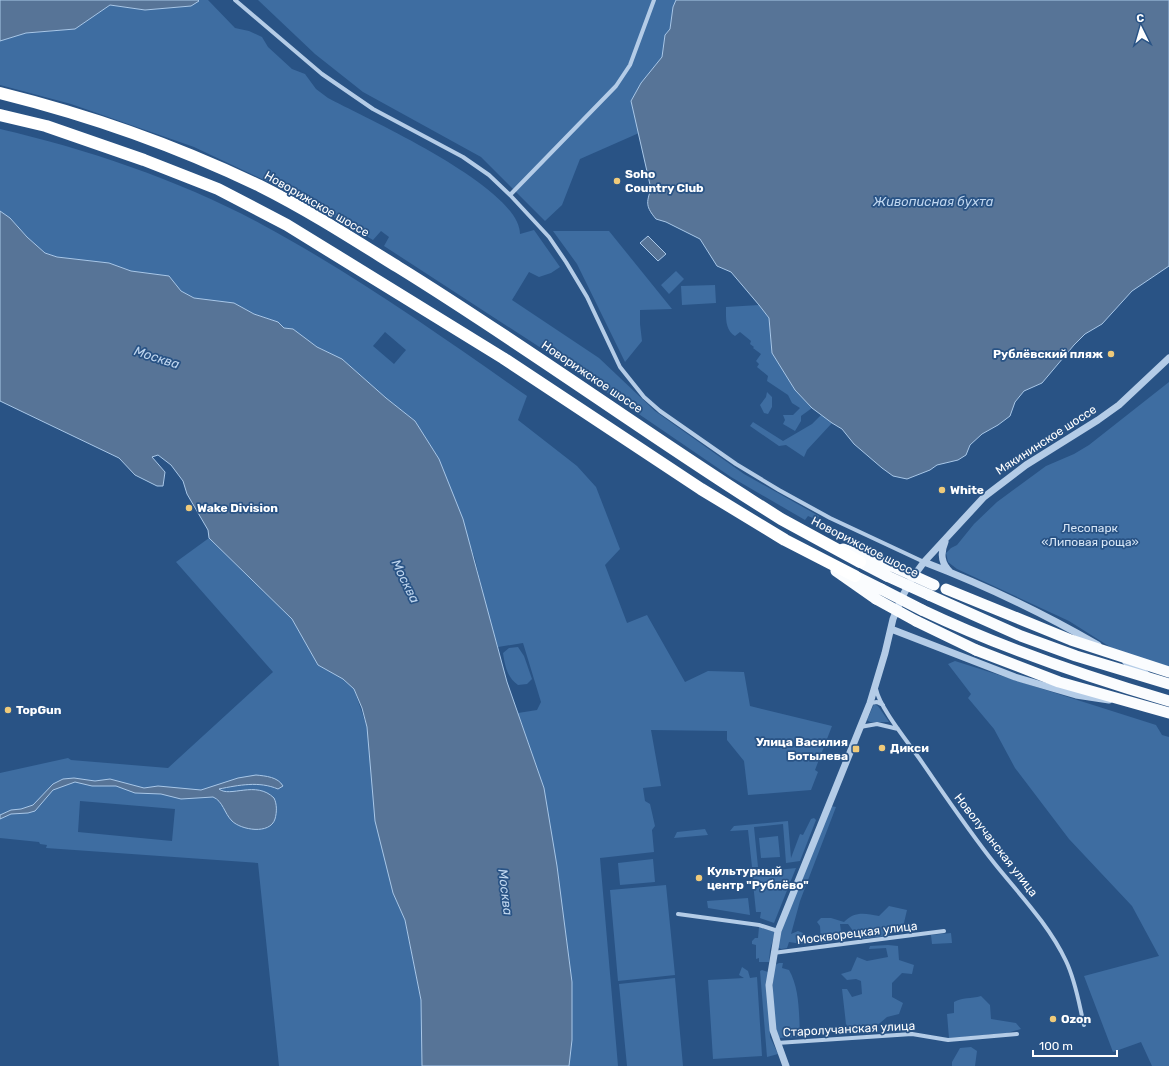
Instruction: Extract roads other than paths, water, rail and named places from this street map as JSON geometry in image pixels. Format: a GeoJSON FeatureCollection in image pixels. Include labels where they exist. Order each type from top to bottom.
{"type":"FeatureCollection","features":[{"type":"Feature","properties":{"kind":"highway","name":"Новорижское шоссе"},"geometry":{"type":"LineString","coordinates":[[0,93],[78,116],[151,140],[226,171],[298,206],[501,332],[713,476],[781,519],[821,541],[860,562],[890,571],[929,595],[1021,636],[1164,682]]}},
{"type":"Feature","properties":{"kind":"highway"},"geometry":{"type":"LineString","coordinates":[[0,115],[59,130],[144,160],[218,189],[281,221],[503,358],[701,489],[878,594],[922,610],[1013,650],[1085,676],[1169,701]]}},
{"type":"Feature","properties":{"kind":"highway"},"geometry":{"type":"LineString","coordinates":[[821,541],[890,571],[934,585],[1071,640],[1169,672]]}},
{"type":"Feature","properties":{"kind":"highway"},"geometry":{"type":"LineString","coordinates":[[814,556],[855,576],[916,621],[976,650],[1059,682],[1169,713]]}},
{"type":"Feature","properties":{"kind":"street"},"geometry":{"type":"LineString","coordinates":[[235,0],[322,74],[373,109],[463,157],[489,175],[510,195],[549,237],[566,262],[587,297],[620,367],[649,402],[677,424],[779,490],[830,518],[1060,623],[1164,682]]}},
{"type":"Feature","properties":{"kind":"street"},"geometry":{"type":"LineString","coordinates":[[510,195],[616,86],[630,65],[654,0]]}},
{"type":"Feature","properties":{"kind":"street","name":"Мякининское шоссе"},"geometry":{"type":"LineString","coordinates":[[786,1066],[773,1030],[769,985],[773,953],[778,931],[870,703],[891,629],[902,597],[913,577],[924,562],[984,497],[1004,480],[1053,447],[1098,420],[1142,385],[1169,358]]}},
{"type":"Feature","properties":{"kind":"street"},"geometry":{"type":"LineString","coordinates":[[947,536],[942,548],[942,559],[951,572]]}},
{"type":"Feature","properties":{"kind":"street"},"geometry":{"type":"LineString","coordinates":[[891,629],[1015,677],[1076,695],[1136,703],[1169,705]]}},
{"type":"Feature","properties":{"kind":"street","name":"Новолучанская улица"},"geometry":{"type":"LineString","coordinates":[[876,684],[877,692],[883,706],[995,863],[1033,909],[1066,960],[1074,982],[1084,1025]]}},
{"type":"Feature","properties":{"kind":"street"},"geometry":{"type":"LineString","coordinates":[[870,703],[877,702],[883,706]]}},
{"type":"Feature","properties":{"kind":"street"},"geometry":{"type":"LineString","coordinates":[[860,727],[877,724],[899,729]]}},
{"type":"Feature","properties":{"kind":"street"},"geometry":{"type":"LineString","coordinates":[[678,914],[759,925],[778,931]]}},
{"type":"Feature","properties":{"kind":"street","name":"Москворецкая улица"},"geometry":{"type":"LineString","coordinates":[[773,953],[944,932]]}},
{"type":"Feature","properties":{"kind":"street","name":"Старолучанская улица"},"geometry":{"type":"LineString","coordinates":[[777,1043],[912,1034],[948,1040],[1017,1034]]}},
{"type":"Feature","properties":{"kind":"water"},"geometry":{"type":"Polygon","coordinates":[[[0,0],[199,1],[191,6],[145,10],[110,5],[75,29],[26,33],[0,41],[0,0]]]}},
{"type":"Feature","properties":{"kind":"water","name":"Живописная бухта"},"geometry":{"type":"Polygon","coordinates":[[[676,0],[1169,0],[1169,266],[1132,291],[1102,324],[1085,334],[1042,383],[1024,391],[1015,402],[1010,416],[982,434],[970,445],[966,455],[958,460],[937,465],[930,470],[907,479],[893,476],[854,444],[842,429],[812,408],[795,390],[772,353],[769,318],[731,272],[717,266],[700,239],[666,222],[656,219],[650,211],[648,198],[651,189],[631,101],[641,83],[662,57],[665,35],[670,29],[673,7],[676,0]]]}},
{"type":"Feature","properties":{"kind":"water","name":"Москва"},"geometry":{"type":"Polygon","coordinates":[[[0,211],[10,218],[27,237],[45,253],[57,257],[109,263],[131,271],[169,276],[181,291],[194,298],[234,303],[254,314],[278,322],[284,328],[293,329],[317,347],[342,359],[386,398],[415,421],[439,459],[463,519],[507,682],[544,788],[557,866],[572,982],[572,1040],[569,1066],[422,1066],[421,1000],[405,920],[393,893],[375,821],[367,727],[362,708],[354,689],[343,679],[318,665],[292,619],[209,538],[208,530],[187,494],[183,481],[171,465],[158,455],[152,457],[165,472],[163,486],[157,486],[135,475],[119,458],[0,401],[0,211]]]}},
{"type":"Feature","properties":{"kind":"water"},"geometry":{"type":"Polygon","coordinates":[[[648,236],[666,254],[658,261],[640,243],[648,236]]]}},
{"type":"Feature","properties":{"kind":"water"},"geometry":{"type":"Polygon","coordinates":[[[256,775],[275,779],[283,786],[278,789],[264,785],[249,784],[219,789],[230,792],[259,790],[274,798],[276,803],[275,819],[272,824],[262,829],[248,829],[236,824],[229,818],[219,801],[213,797],[181,799],[161,794],[135,793],[116,786],[92,786],[75,782],[53,790],[35,811],[11,814],[0,819],[0,815],[11,810],[21,809],[33,805],[53,784],[63,779],[74,778],[95,781],[110,779],[144,788],[158,786],[201,790],[238,778],[256,775]]]}},
{"type":"Feature","properties":{"kind":"place","name":"Soho Country Club"},"geometry":{"type":"Point","coordinates":[617,181]}},
{"type":"Feature","properties":{"kind":"place","name":"Рублёвский пляж"},"geometry":{"type":"Point","coordinates":[1111,354]}},
{"type":"Feature","properties":{"kind":"place","name":"White"},"geometry":{"type":"Point","coordinates":[942,490]}},
{"type":"Feature","properties":{"kind":"place","name":"Wake Division"},"geometry":{"type":"Point","coordinates":[189,508]}},
{"type":"Feature","properties":{"kind":"place","name":"TopGun"},"geometry":{"type":"Point","coordinates":[8,710]}},
{"type":"Feature","properties":{"kind":"place","name":"Дикси"},"geometry":{"type":"Point","coordinates":[882,748]}},
{"type":"Feature","properties":{"kind":"place","name":"Улица Василия Ботылева"},"geometry":{"type":"Point","coordinates":[856,749]}},
{"type":"Feature","properties":{"kind":"place","name":"Культурный центр \"Рублёво\""},"geometry":{"type":"Point","coordinates":[699,878]}},
{"type":"Feature","properties":{"kind":"place","name":"Ozon"},"geometry":{"type":"Point","coordinates":[1053,1019]}},
{"type":"Feature","properties":{"kind":"park label","name":"Лесопарк «Липовая роща»"},"geometry":{"type":"Point","coordinates":[1090,535]}}]}
